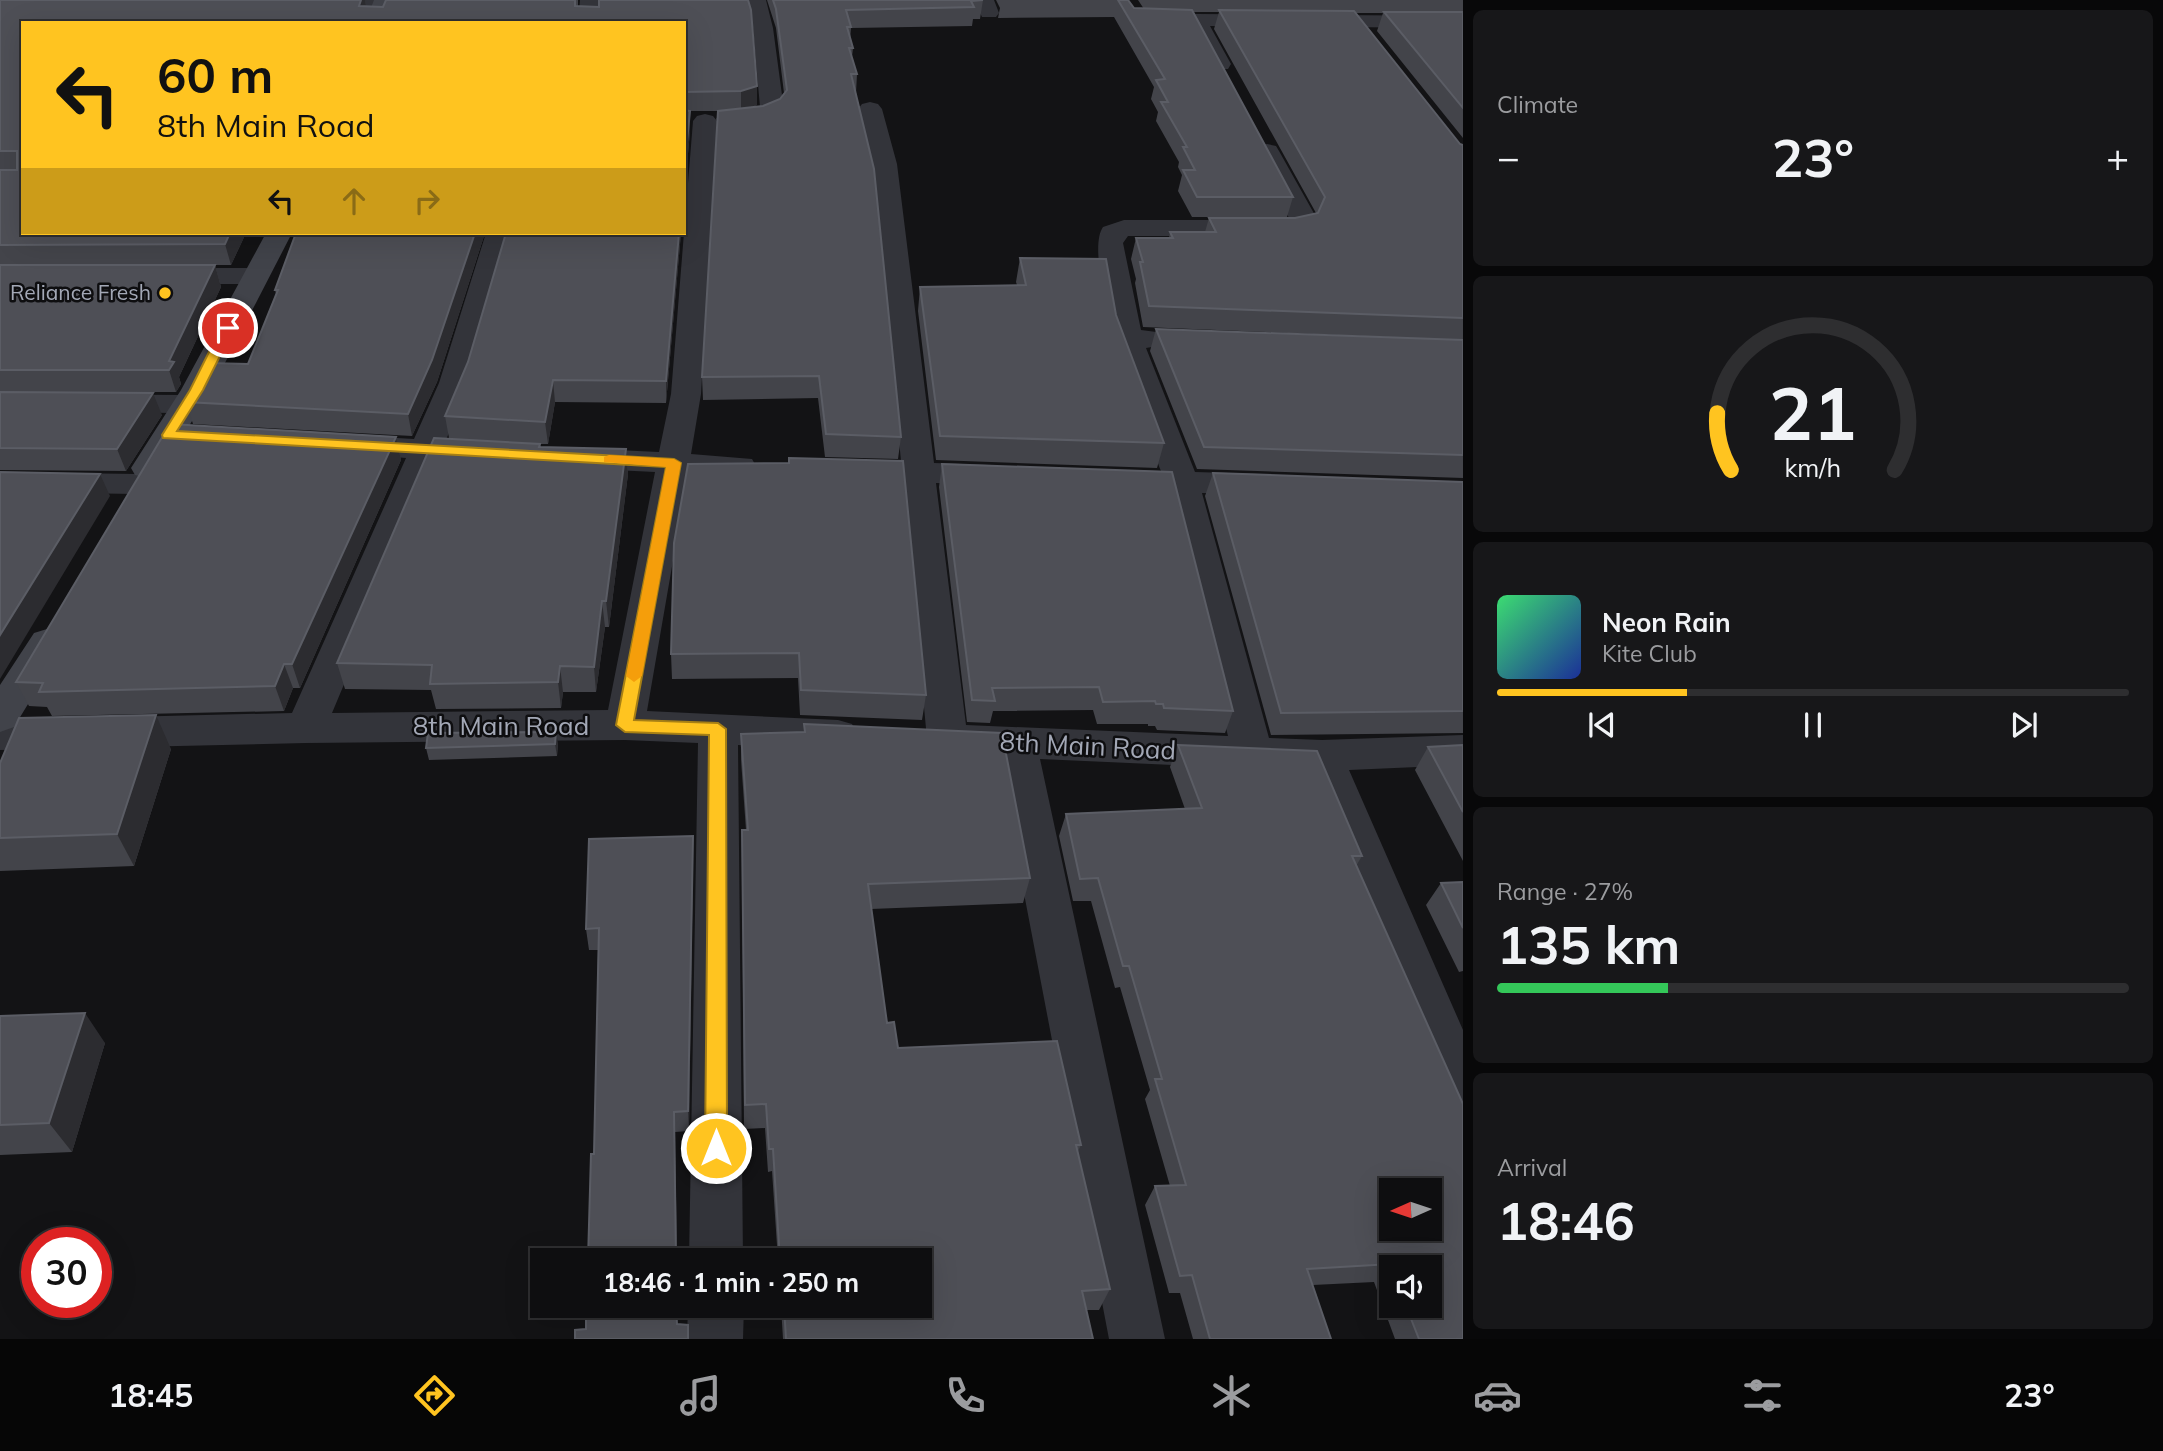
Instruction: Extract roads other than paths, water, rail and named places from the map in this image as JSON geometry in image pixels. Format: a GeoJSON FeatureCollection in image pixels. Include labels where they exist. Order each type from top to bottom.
{"type":"FeatureCollection","features":[{"type":"Feature","properties":{"kind":"main road"},"geometry":{"type":"LineString","coordinates":[[376,21],[383,1]]}},
{"type":"Feature","properties":{"kind":"main road"},"geometry":{"type":"LineString","coordinates":[[119,513],[187,404],[278,235]]}},
{"type":"Feature","properties":{"kind":"main road"},"geometry":{"type":"LineString","coordinates":[[0,717],[13,676],[59,621]]}},
{"type":"Feature","properties":{"kind":"street"},"geometry":{"type":"LineString","coordinates":[[588,21],[590,0]]}},
{"type":"Feature","properties":{"kind":"street"},"geometry":{"type":"LineString","coordinates":[[625,725],[687,394],[694,121],[763,116],[772,110],[763,28],[756,0]]}},
{"type":"Feature","properties":{"kind":"street"},"geometry":{"type":"LineString","coordinates":[[1287,0],[1303,20]]}},
{"type":"Feature","properties":{"kind":"street"},"geometry":{"type":"LineString","coordinates":[[1440,0],[1462,22]]}},
{"type":"Feature","properties":{"kind":"street"},"geometry":{"type":"LineString","coordinates":[[291,3],[383,1]]}},
{"type":"Feature","properties":{"kind":"street"},"geometry":{"type":"LineString","coordinates":[[1173,20],[1462,22]]}},
{"type":"Feature","properties":{"kind":"street"},"geometry":{"type":"LineString","coordinates":[[1196,20],[1230,82]]}},
{"type":"Feature","properties":{"kind":"street"},"geometry":{"type":"LineString","coordinates":[[1356,21],[1373,43]]}},
{"type":"Feature","properties":{"kind":"street"},"geometry":{"type":"LineString","coordinates":[[870,109],[885,164],[947,740]]}},
{"type":"Feature","properties":{"kind":"street"},"geometry":{"type":"LineString","coordinates":[[1253,754],[1182,482],[1128,338],[1110,243],[1112,233],[1124,229],[1288,228],[1302,225],[1303,216],[1256,131]]}},
{"type":"Feature","properties":{"kind":"street"},"geometry":{"type":"LineString","coordinates":[[306,728],[454,383],[498,235]]}},
{"type":"Feature","properties":{"kind":"street"},"geometry":{"type":"LineString","coordinates":[[144,276],[255,276]]}},
{"type":"Feature","properties":{"kind":"street"},"geometry":{"type":"LineString","coordinates":[[1128,338],[1184,340]]}},
{"type":"Feature","properties":{"kind":"street"},"geometry":{"type":"LineString","coordinates":[[0,403],[187,404]]}},
{"type":"Feature","properties":{"kind":"street"},"geometry":{"type":"LineString","coordinates":[[168,435],[209,437]]}},
{"type":"Feature","properties":{"kind":"street"},"geometry":{"type":"LineString","coordinates":[[317,443],[767,467]]}},
{"type":"Feature","properties":{"kind":"street"},"geometry":{"type":"LineString","coordinates":[[822,469],[1016,476]]}},
{"type":"Feature","properties":{"kind":"street"},"geometry":{"type":"LineString","coordinates":[[1099,479],[1291,485]]}},
{"type":"Feature","properties":{"kind":"street"},"geometry":{"type":"LineString","coordinates":[[0,482],[137,484]]}},
{"type":"Feature","properties":{"kind":"street","name":"8th Main Road"},"geometry":{"type":"LineString","coordinates":[[0,736],[306,728],[625,725],[1253,754],[1322,756],[1463,750]]}},
{"type":"Feature","properties":{"kind":"street"},"geometry":{"type":"LineString","coordinates":[[716,1248],[718,729]]}},
{"type":"Feature","properties":{"kind":"street"},"geometry":{"type":"LineString","coordinates":[[1016,743],[1137,1339]]}},
{"type":"Feature","properties":{"kind":"street"},"geometry":{"type":"LineString","coordinates":[[1322,756],[1463,1087]]}},
{"type":"Feature","properties":{"kind":"street"},"geometry":{"type":"LineString","coordinates":[[715,1339],[716,1318]]}},
{"type":"Feature","properties":{"kind":"place","name":"Reliance Fresh"},"geometry":{"type":"Point","coordinates":[165,293]}}]}
